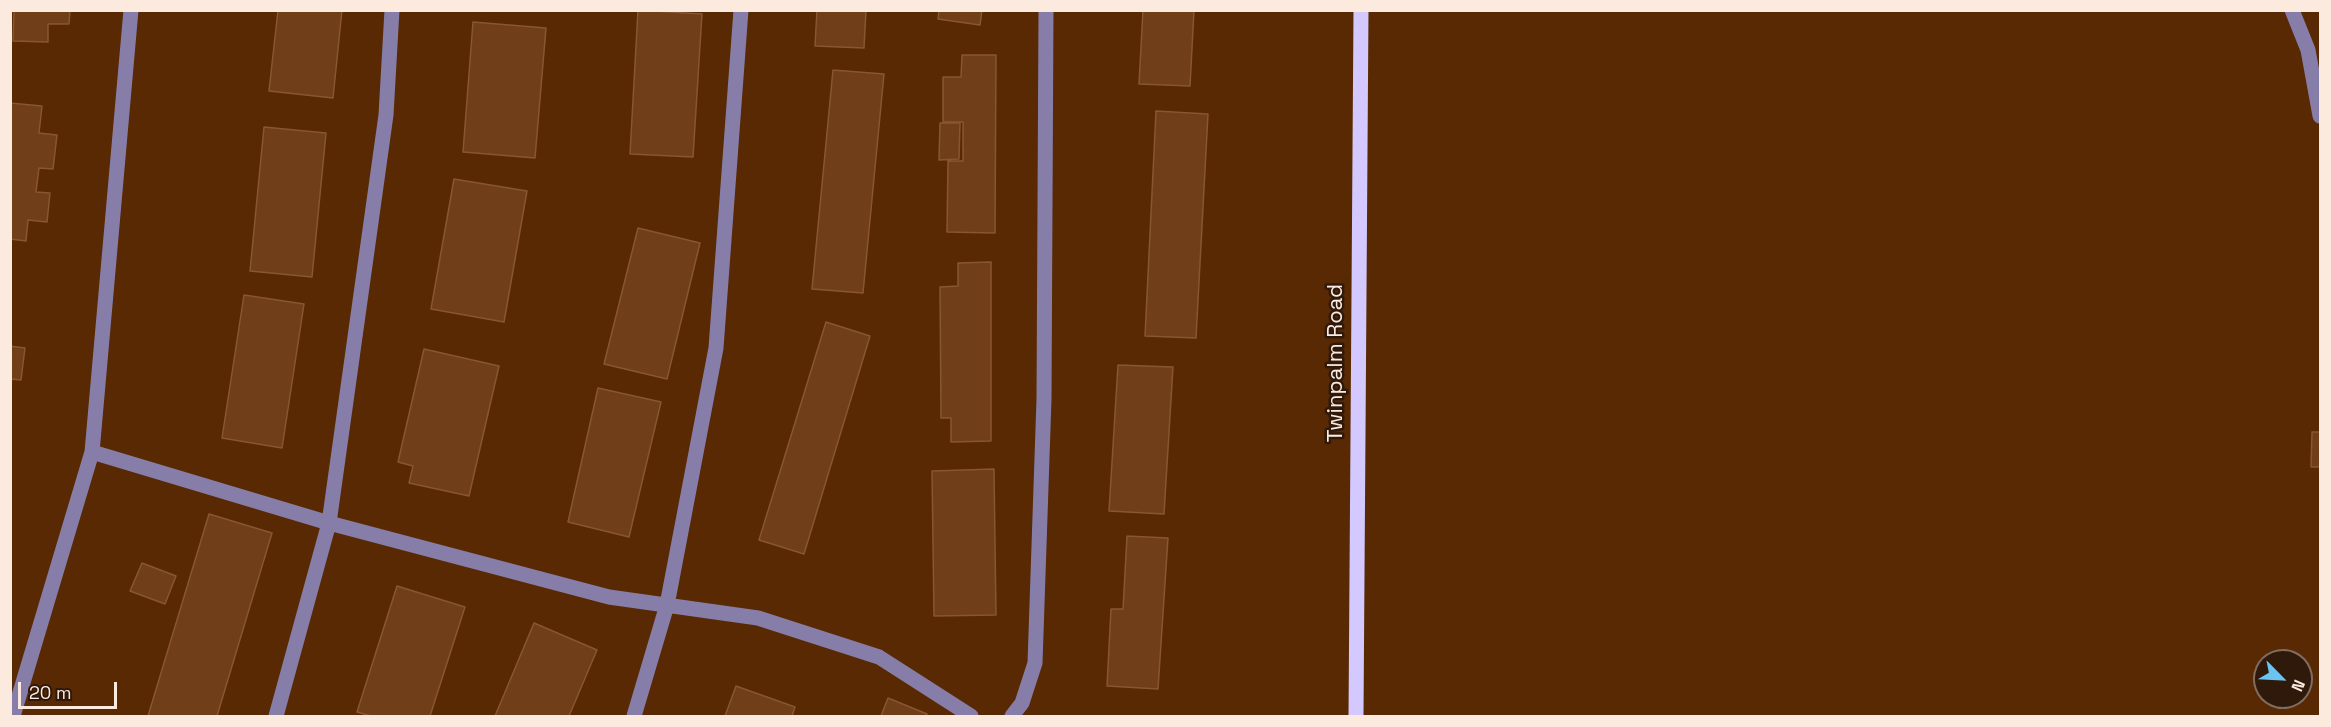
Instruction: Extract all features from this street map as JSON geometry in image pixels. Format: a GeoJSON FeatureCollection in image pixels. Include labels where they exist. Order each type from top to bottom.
{"type":"FeatureCollection","features":[{"type":"Feature","properties":{"kind":"main road","name":"Twinpalm Road"},"geometry":{"type":"LineString","coordinates":[[1356,717],[1361,10]]}},
{"type":"Feature","properties":{"kind":"lane"},"geometry":{"type":"LineString","coordinates":[[13,717],[92,452],[131,10]]}},
{"type":"Feature","properties":{"kind":"lane"},"geometry":{"type":"LineString","coordinates":[[276,717],[329,524],[386,115],[392,10]]}},
{"type":"Feature","properties":{"kind":"lane"},"geometry":{"type":"LineString","coordinates":[[634,717],[667,605],[716,348],[741,10]]}},
{"type":"Feature","properties":{"kind":"lane"},"geometry":{"type":"LineString","coordinates":[[1012,717],[1022,703],[1035,663],[1044,399],[1046,10]]}},
{"type":"Feature","properties":{"kind":"lane"},"geometry":{"type":"LineString","coordinates":[[2292,10],[2308,50],[2320,116]]}},
{"type":"Feature","properties":{"kind":"lane"},"geometry":{"type":"LineString","coordinates":[[92,452],[329,524],[609,597],[758,618],[879,657],[971,717]]}},
{"type":"Feature","properties":{"kind":"building"},"geometry":{"type":"Polygon","coordinates":[[[14,10],[70,10],[69,24],[48,24],[48,42],[13,41],[14,10]]]}},
{"type":"Feature","properties":{"kind":"building"},"geometry":{"type":"Polygon","coordinates":[[[278,10],[342,10],[333,98],[269,91],[278,10]]]}},
{"type":"Feature","properties":{"kind":"building"},"geometry":{"type":"Polygon","coordinates":[[[638,10],[702,14],[693,157],[630,154],[638,10]]]}},
{"type":"Feature","properties":{"kind":"building"},"geometry":{"type":"Polygon","coordinates":[[[817,10],[866,10],[864,48],[815,46],[817,10]]]}},
{"type":"Feature","properties":{"kind":"building"},"geometry":{"type":"Polygon","coordinates":[[[939,10],[982,10],[980,25],[938,19],[939,10]]]}},
{"type":"Feature","properties":{"kind":"building"},"geometry":{"type":"Polygon","coordinates":[[[1143,10],[1194,10],[1190,86],[1139,84],[1143,10]]]}},
{"type":"Feature","properties":{"kind":"building"},"geometry":{"type":"Polygon","coordinates":[[[473,22],[546,28],[535,158],[463,152],[473,22]]]}},
{"type":"Feature","properties":{"kind":"building"},"geometry":{"type":"Polygon","coordinates":[[[962,55],[996,55],[995,233],[947,232],[948,161],[963,161],[963,122],[943,122],[943,77],[961,77],[962,55]]]}},
{"type":"Feature","properties":{"kind":"building"},"geometry":{"type":"Polygon","coordinates":[[[833,70],[884,74],[863,293],[812,289],[833,70]]]}},
{"type":"Feature","properties":{"kind":"building"},"geometry":{"type":"Polygon","coordinates":[[[10,103],[42,106],[39,133],[57,135],[53,169],[39,168],[36,192],[50,193],[47,222],[28,220],[26,241],[10,239],[10,103]]]}},
{"type":"Feature","properties":{"kind":"building"},"geometry":{"type":"Polygon","coordinates":[[[1156,111],[1208,114],[1196,338],[1145,336],[1156,111]]]}},
{"type":"Feature","properties":{"kind":"building"},"geometry":{"type":"Polygon","coordinates":[[[940,123],[960,123],[959,159],[939,160],[940,123]]]}},
{"type":"Feature","properties":{"kind":"building"},"geometry":{"type":"Polygon","coordinates":[[[264,127],[326,133],[312,277],[250,271],[264,127]]]}},
{"type":"Feature","properties":{"kind":"building"},"geometry":{"type":"Polygon","coordinates":[[[454,179],[527,191],[504,322],[431,309],[454,179]]]}},
{"type":"Feature","properties":{"kind":"building"},"geometry":{"type":"Polygon","coordinates":[[[638,228],[700,243],[667,379],[604,364],[638,228]]]}},
{"type":"Feature","properties":{"kind":"building"},"geometry":{"type":"Polygon","coordinates":[[[991,262],[991,441],[951,442],[951,418],[941,418],[940,287],[958,286],[958,263],[991,262]]]}},
{"type":"Feature","properties":{"kind":"building"},"geometry":{"type":"Polygon","coordinates":[[[244,295],[304,304],[282,448],[222,438],[244,295]]]}},
{"type":"Feature","properties":{"kind":"building"},"geometry":{"type":"Polygon","coordinates":[[[826,322],[870,336],[804,554],[759,540],[826,322]]]}},
{"type":"Feature","properties":{"kind":"building"},"geometry":{"type":"Polygon","coordinates":[[[10,346],[25,348],[21,380],[10,379],[10,346]]]}},
{"type":"Feature","properties":{"kind":"building"},"geometry":{"type":"Polygon","coordinates":[[[424,349],[499,366],[469,496],[409,483],[413,466],[398,462],[424,349]]]}},
{"type":"Feature","properties":{"kind":"building"},"geometry":{"type":"Polygon","coordinates":[[[1118,365],[1173,367],[1164,514],[1109,511],[1118,365]]]}},
{"type":"Feature","properties":{"kind":"building"},"geometry":{"type":"Polygon","coordinates":[[[598,388],[661,402],[629,537],[568,522],[598,388]]]}},
{"type":"Feature","properties":{"kind":"building"},"geometry":{"type":"Polygon","coordinates":[[[2312,432],[2320,432],[2320,467],[2311,467],[2312,432]]]}},
{"type":"Feature","properties":{"kind":"building"},"geometry":{"type":"Polygon","coordinates":[[[994,469],[996,615],[934,616],[932,471],[994,469]]]}},
{"type":"Feature","properties":{"kind":"building"},"geometry":{"type":"Polygon","coordinates":[[[209,514],[272,533],[217,716],[148,716],[209,514]]]}},
{"type":"Feature","properties":{"kind":"building"},"geometry":{"type":"Polygon","coordinates":[[[1127,536],[1168,538],[1158,689],[1107,686],[1111,609],[1123,609],[1127,536]]]}},
{"type":"Feature","properties":{"kind":"building"},"geometry":{"type":"Polygon","coordinates":[[[142,563],[176,576],[165,604],[130,591],[142,563]]]}},
{"type":"Feature","properties":{"kind":"building"},"geometry":{"type":"Polygon","coordinates":[[[397,586],[465,607],[430,716],[371,716],[357,712],[397,586]]]}},
{"type":"Feature","properties":{"kind":"building"},"geometry":{"type":"Polygon","coordinates":[[[534,623],[597,650],[569,716],[495,716],[534,623]]]}},
{"type":"Feature","properties":{"kind":"building"},"geometry":{"type":"Polygon","coordinates":[[[736,686],[795,707],[792,716],[725,716],[736,686]]]}},
{"type":"Feature","properties":{"kind":"building"},"geometry":{"type":"Polygon","coordinates":[[[888,698],[927,714],[926,716],[881,716],[888,698]]]}}]}
